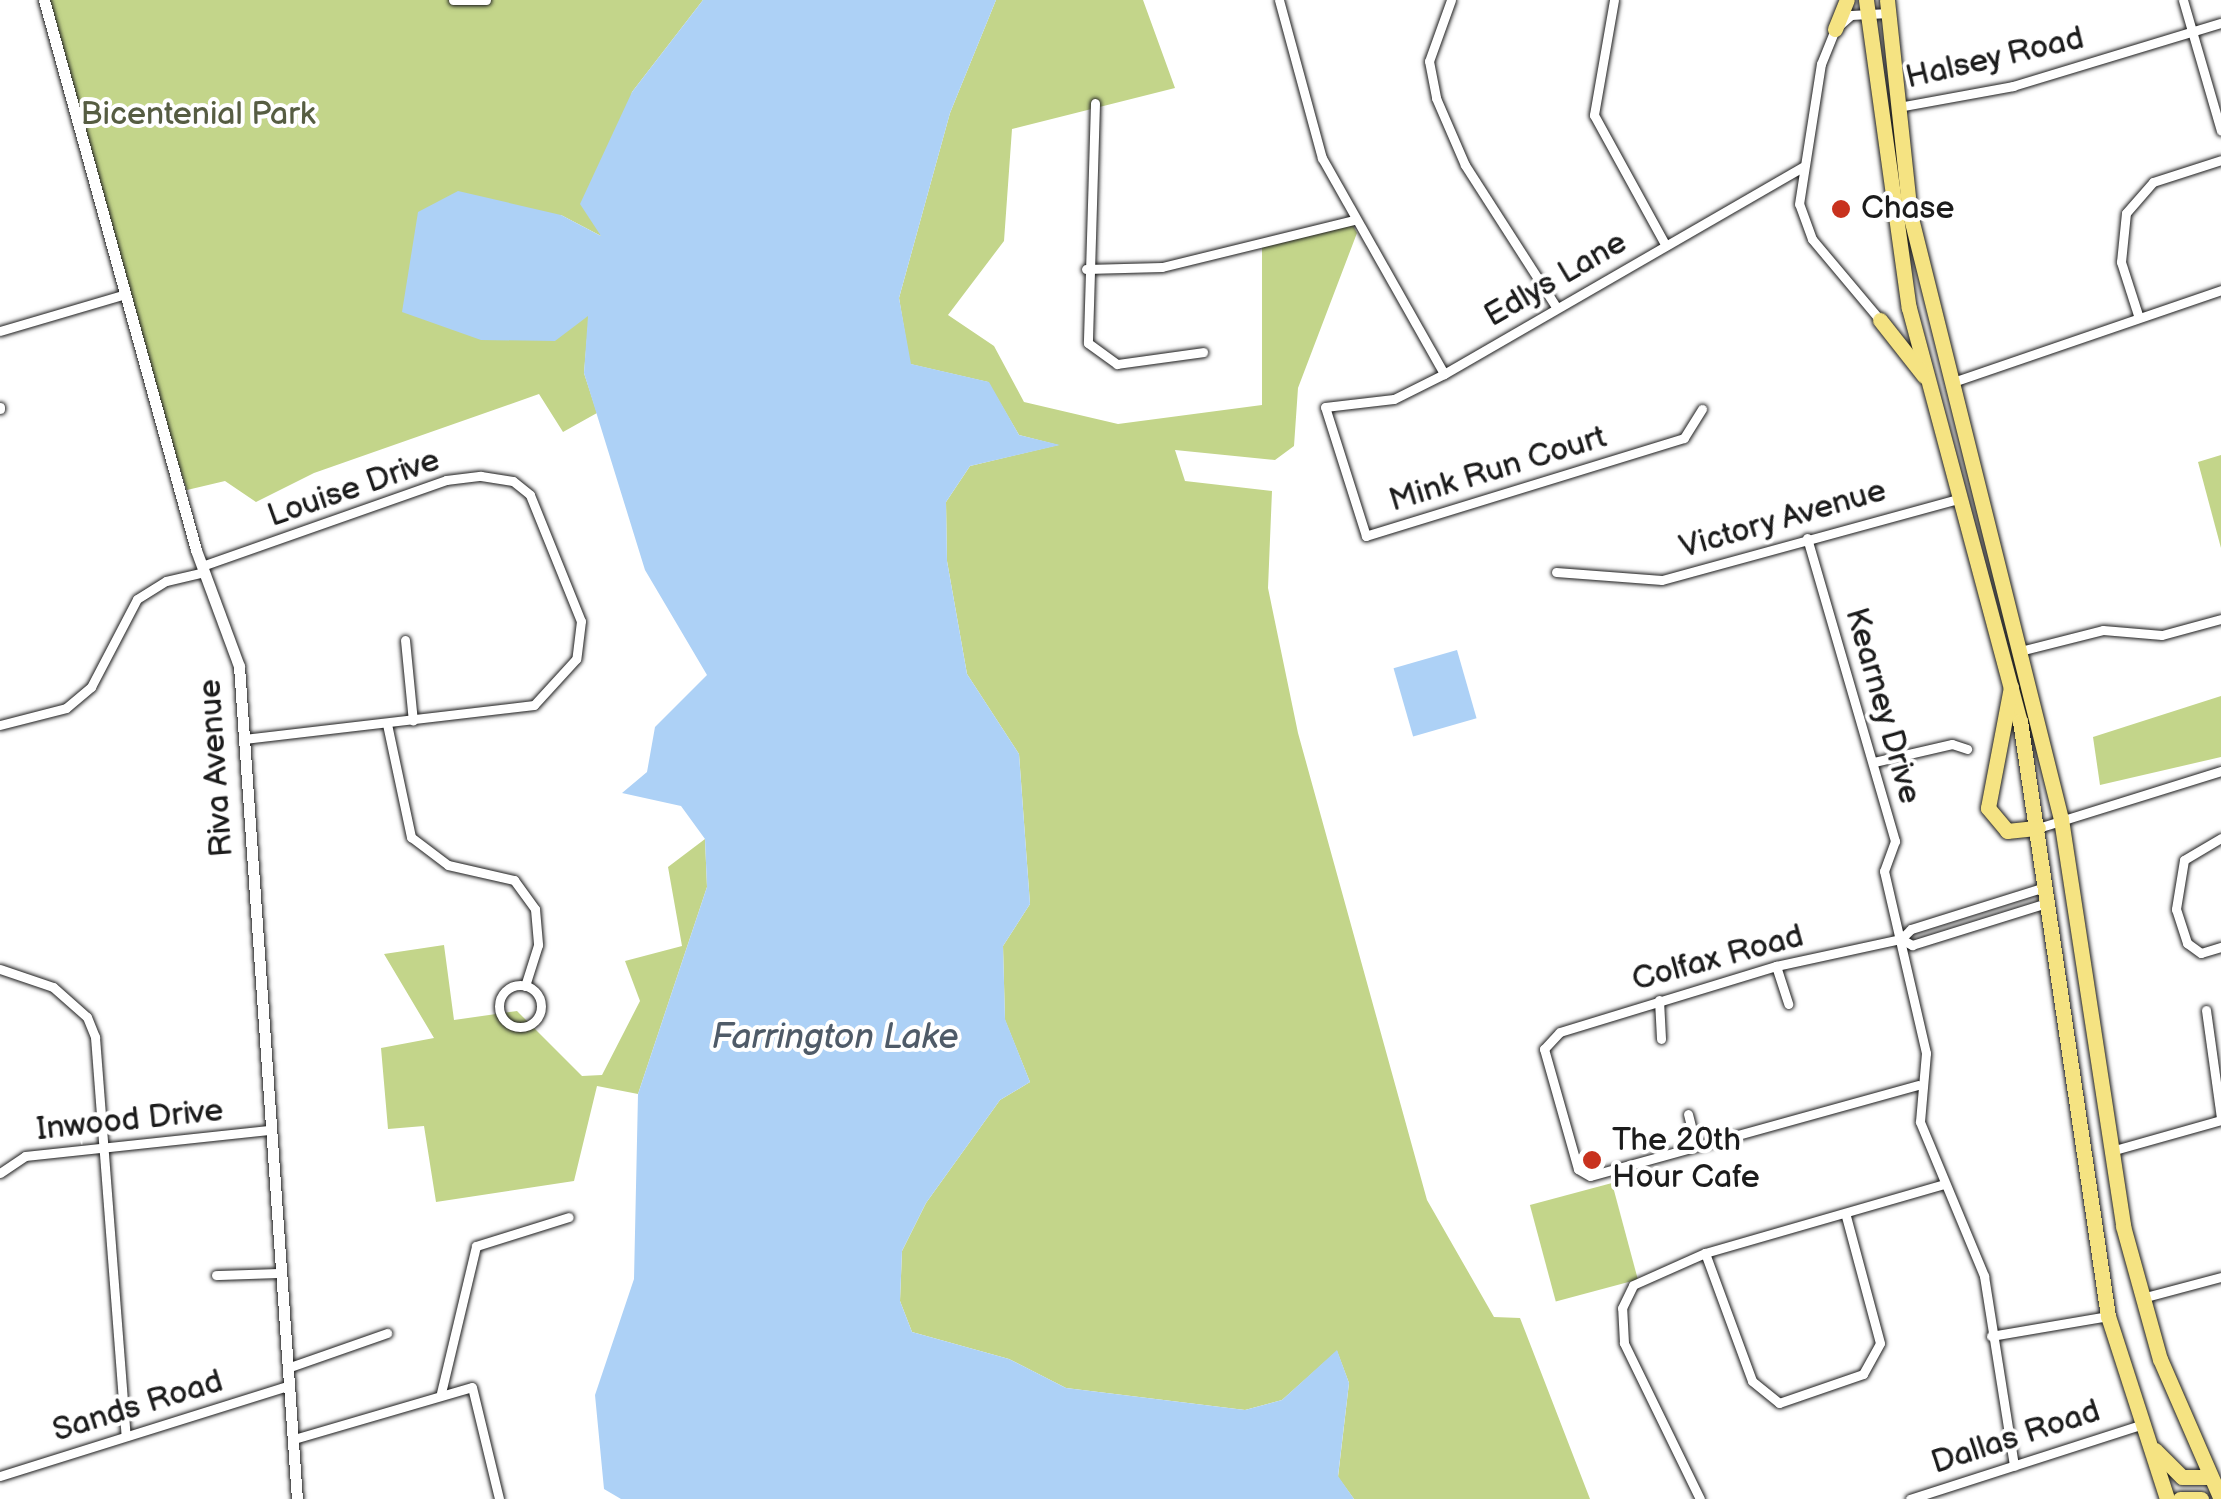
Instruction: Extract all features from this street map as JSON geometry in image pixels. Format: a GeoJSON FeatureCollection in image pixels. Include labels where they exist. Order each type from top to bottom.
{"type":"FeatureCollection","features":[{"type":"Feature","properties":{"kind":"highway"},"geometry":{"type":"LineString","coordinates":[[1834,29],[1847,0]]}},
{"type":"Feature","properties":{"kind":"highway"},"geometry":{"type":"LineString","coordinates":[[1866,7],[1909,308],[1926,378],[2024,650],[2061,819],[2111,1151],[2140,1299],[2216,1474],[2221,1499]]}},
{"type":"Feature","properties":{"kind":"highway"},"geometry":{"type":"LineString","coordinates":[[1888,7],[1896,108],[2038,828],[2108,1316],[2138,1426],[2168,1499]]}},
{"type":"Feature","properties":{"kind":"highway"},"geometry":{"type":"LineString","coordinates":[[1880,320],[1899,322],[1909,308]]}},
{"type":"Feature","properties":{"kind":"highway"},"geometry":{"type":"LineString","coordinates":[[1880,320],[1926,378]]}},
{"type":"Feature","properties":{"kind":"highway"},"geometry":{"type":"LineString","coordinates":[[2012,683],[1988,808],[2007,831],[2038,828]]}},
{"type":"Feature","properties":{"kind":"highway"},"geometry":{"type":"LineString","coordinates":[[2138,1426],[2172,1471],[2216,1474]]}},
{"type":"Feature","properties":{"kind":"highway"},"geometry":{"type":"LineString","coordinates":[[2180,1499],[2202,1499]]}},
{"type":"Feature","properties":{"kind":"street","name":"Riva Avenue"},"geometry":{"type":"LineString","coordinates":[[44,0],[203,569],[239,666],[298,1499]]}},
{"type":"Feature","properties":{"kind":"street"},"geometry":{"type":"LineString","coordinates":[[453,0],[486,0]]}},
{"type":"Feature","properties":{"kind":"street"},"geometry":{"type":"LineString","coordinates":[[1280,0],[1322,158],[1353,220],[1444,374]]}},
{"type":"Feature","properties":{"kind":"street"},"geometry":{"type":"LineString","coordinates":[[1450,0],[1429,61],[1436,98],[1465,165],[1556,308]]}},
{"type":"Feature","properties":{"kind":"street"},"geometry":{"type":"LineString","coordinates":[[1614,0],[1594,115],[1666,246]]}},
{"type":"Feature","properties":{"kind":"street"},"geometry":{"type":"LineString","coordinates":[[2183,0],[2221,132]]}},
{"type":"Feature","properties":{"kind":"street"},"geometry":{"type":"LineString","coordinates":[[1880,320],[1806,227],[1802,167],[1834,29],[1866,7],[1888,7]]}},
{"type":"Feature","properties":{"kind":"street","name":"Halsey Road"},"geometry":{"type":"LineString","coordinates":[[1896,108],[2014,86],[2221,24]]}},
{"type":"Feature","properties":{"kind":"street"},"geometry":{"type":"LineString","coordinates":[[1094,104],[1086,270],[1088,343],[1104,358],[1118,364],[1203,352]]}},
{"type":"Feature","properties":{"kind":"street"},"geometry":{"type":"LineString","coordinates":[[2138,316],[2121,262],[2126,213],[2153,182],[2221,160]]}},
{"type":"Feature","properties":{"kind":"street","name":"Edlys Lane"},"geometry":{"type":"LineString","coordinates":[[1326,407],[1394,398],[1444,374],[1802,167]]}},
{"type":"Feature","properties":{"kind":"street"},"geometry":{"type":"LineString","coordinates":[[1086,270],[1215,258],[1353,220]]}},
{"type":"Feature","properties":{"kind":"street"},"geometry":{"type":"LineString","coordinates":[[1948,384],[2221,290]]}},
{"type":"Feature","properties":{"kind":"street"},"geometry":{"type":"LineString","coordinates":[[0,331],[126,294]]}},
{"type":"Feature","properties":{"kind":"street","name":"Mink Run Court"},"geometry":{"type":"LineString","coordinates":[[1326,407],[1366,536],[1684,438],[1702,409]]}},
{"type":"Feature","properties":{"kind":"street","name":"Louise Drive"},"geometry":{"type":"LineString","coordinates":[[0,725],[66,708],[91,687],[137,599],[166,581],[446,480],[513,481],[530,494],[560,562],[580,621],[576,660],[534,705],[244,740]]}},
{"type":"Feature","properties":{"kind":"street","name":"Victory Avenue"},"geometry":{"type":"LineString","coordinates":[[1556,572],[1662,580],[1970,495]]}},
{"type":"Feature","properties":{"kind":"street","name":"Kearney Drive"},"geometry":{"type":"LineString","coordinates":[[1807,538],[1895,841],[1884,871],[1926,1053],[1918,1086],[1920,1122],[1944,1184],[1973,1236],[2014,1466]]}},
{"type":"Feature","properties":{"kind":"street"},"geometry":{"type":"LineString","coordinates":[[2024,650],[2103,630],[2162,634],[2221,619]]}},
{"type":"Feature","properties":{"kind":"street"},"geometry":{"type":"LineString","coordinates":[[405,640],[414,721]]}},
{"type":"Feature","properties":{"kind":"street"},"geometry":{"type":"LineString","coordinates":[[387,724],[411,836],[448,865],[514,880],[536,908],[538,945],[525,986],[500,1000],[503,1019],[514,1026],[540,1012],[537,993],[525,986]]}},
{"type":"Feature","properties":{"kind":"street"},"geometry":{"type":"LineString","coordinates":[[1874,762],[1952,744],[1967,749]]}},
{"type":"Feature","properties":{"kind":"street"},"geometry":{"type":"LineString","coordinates":[[2038,828],[2221,771]]}},
{"type":"Feature","properties":{"kind":"street"},"geometry":{"type":"LineString","coordinates":[[2221,838],[2184,860],[2176,909],[2187,943],[2200,953],[2221,947]]}},
{"type":"Feature","properties":{"kind":"street","name":"Colfax Road"},"geometry":{"type":"LineString","coordinates":[[1696,1146],[1590,1176],[1578,1169],[1544,1064],[1551,1037],[1776,966],[1901,939],[1911,929],[2046,895]]}},
{"type":"Feature","properties":{"kind":"street","name":"Colfax Road"},"geometry":{"type":"LineString","coordinates":[[1901,939],[1912,945],[2046,895]]}},
{"type":"Feature","properties":{"kind":"street"},"geometry":{"type":"LineString","coordinates":[[1776,966],[1788,1004]]}},
{"type":"Feature","properties":{"kind":"street"},"geometry":{"type":"LineString","coordinates":[[0,970],[53,987],[87,1016],[104,1077],[126,1436]]}},
{"type":"Feature","properties":{"kind":"street"},"geometry":{"type":"LineString","coordinates":[[1659,1000],[1661,1039]]}},
{"type":"Feature","properties":{"kind":"street"},"geometry":{"type":"LineString","coordinates":[[2111,1151],[2221,1119],[2206,1010]]}},
{"type":"Feature","properties":{"kind":"street"},"geometry":{"type":"LineString","coordinates":[[1688,1114],[1696,1146],[1918,1086]]}},
{"type":"Feature","properties":{"kind":"street","name":"Inwood Drive"},"geometry":{"type":"LineString","coordinates":[[0,1173],[25,1156],[269,1130]]}},
{"type":"Feature","properties":{"kind":"street"},"geometry":{"type":"LineString","coordinates":[[1700,1499],[1624,1343],[1622,1308],[1633,1285],[1705,1253],[1846,1216],[1944,1184]]}},
{"type":"Feature","properties":{"kind":"street"},"geometry":{"type":"LineString","coordinates":[[1705,1253],[1752,1381],[1778,1402],[1863,1374],[1880,1343],[1846,1216]]}},
{"type":"Feature","properties":{"kind":"street"},"geometry":{"type":"LineString","coordinates":[[440,1396],[476,1246],[568,1217]]}},
{"type":"Feature","properties":{"kind":"street"},"geometry":{"type":"LineString","coordinates":[[216,1275],[281,1273]]}},
{"type":"Feature","properties":{"kind":"street"},"geometry":{"type":"LineString","coordinates":[[2140,1299],[2221,1277]]}},
{"type":"Feature","properties":{"kind":"street"},"geometry":{"type":"LineString","coordinates":[[1991,1336],[2108,1316]]}},
{"type":"Feature","properties":{"kind":"street"},"geometry":{"type":"LineString","coordinates":[[290,1367],[387,1333]]}},
{"type":"Feature","properties":{"kind":"street","name":"Sands Road"},"geometry":{"type":"LineString","coordinates":[[0,1476],[290,1385]]}},
{"type":"Feature","properties":{"kind":"street"},"geometry":{"type":"LineString","coordinates":[[294,1439],[472,1387],[499,1499]]}},
{"type":"Feature","properties":{"kind":"street","name":"Dallas Road"},"geometry":{"type":"LineString","coordinates":[[1910,1499],[1943,1494],[2014,1466],[2138,1426]]}},
{"type":"Feature","properties":{"kind":"green space","name":"Bicentenial Park"},"geometry":{"type":"Polygon","coordinates":[[[50,0],[703,0],[632,92],[603,237],[561,215],[589,315],[584,373],[597,413],[563,432],[539,394],[314,473],[256,502],[225,481],[187,490],[122,294],[50,0]]]}},
{"type":"Feature","properties":{"kind":"green space"},"geometry":{"type":"Polygon","coordinates":[[[996,0],[1143,0],[1175,88],[1012,129],[1004,241],[948,315],[994,346],[1024,402],[1118,424],[1262,405],[1262,243],[1350,220],[1357,233],[1298,388],[1294,446],[1275,460],[1175,450],[1185,481],[1272,491],[1268,588],[1298,733],[1427,1200],[1494,1317],[1520,1318],[1590,1499],[1354,1499],[1338,1477],[1349,1383],[1337,1351],[1282,1400],[1245,1410],[1066,1388],[1009,1359],[912,1332],[900,1301],[902,1251],[926,1203],[1000,1100],[1030,1082],[1005,1020],[1003,946],[1030,904],[1019,754],[967,674],[947,561],[946,502],[970,466],[1058,445],[1019,435],[988,382],[910,364],[899,298],[950,113],[996,0]]]}},
{"type":"Feature","properties":{"kind":"green space"},"geometry":{"type":"Polygon","coordinates":[[[2221,455],[2221,548],[2198,462],[2221,455]]]}},
{"type":"Feature","properties":{"kind":"green space"},"geometry":{"type":"Polygon","coordinates":[[[2221,696],[2221,757],[2100,785],[2093,737],[2221,696]]]}},
{"type":"Feature","properties":{"kind":"green space"},"geometry":{"type":"Polygon","coordinates":[[[705,839],[707,887],[638,1094],[597,1086],[574,1181],[436,1202],[424,1126],[388,1129],[381,1048],[434,1038],[384,954],[444,945],[454,1020],[517,1011],[582,1076],[602,1075],[640,1001],[625,961],[682,946],[668,867],[705,839]]]}},
{"type":"Feature","properties":{"kind":"green space"},"geometry":{"type":"Polygon","coordinates":[[[1612,1183],[1638,1280],[1556,1302],[1530,1205],[1612,1183]]]}},
{"type":"Feature","properties":{"kind":"water","name":"Farrington Lake"},"geometry":{"type":"Polygon","coordinates":[[[703,0],[996,0],[950,113],[899,298],[911,364],[989,382],[1019,435],[1060,445],[970,466],[946,502],[947,561],[967,674],[1019,754],[1030,904],[1003,946],[1005,1019],[1030,1082],[1000,1100],[926,1203],[902,1251],[900,1301],[912,1332],[1009,1359],[1066,1388],[1245,1410],[1282,1400],[1337,1350],[1349,1383],[1338,1476],[1354,1499],[621,1499],[604,1489],[595,1395],[634,1279],[638,1094],[707,887],[705,839],[681,806],[622,793],[647,772],[655,727],[707,675],[645,570],[584,373],[588,316],[555,341],[481,340],[402,312],[418,212],[458,191],[561,215],[601,236],[580,204],[632,92],[703,0]]]}},
{"type":"Feature","properties":{"kind":"water"},"geometry":{"type":"Polygon","coordinates":[[[1457,650],[1477,718],[1413,736],[1394,668],[1457,650]]]}},
{"type":"Feature","properties":{"kind":"place","name":"Chase"},"geometry":{"type":"Point","coordinates":[1841,209]}},
{"type":"Feature","properties":{"kind":"place","name":"The 20th Hour Cafe"},"geometry":{"type":"Point","coordinates":[1592,1160]}}]}
